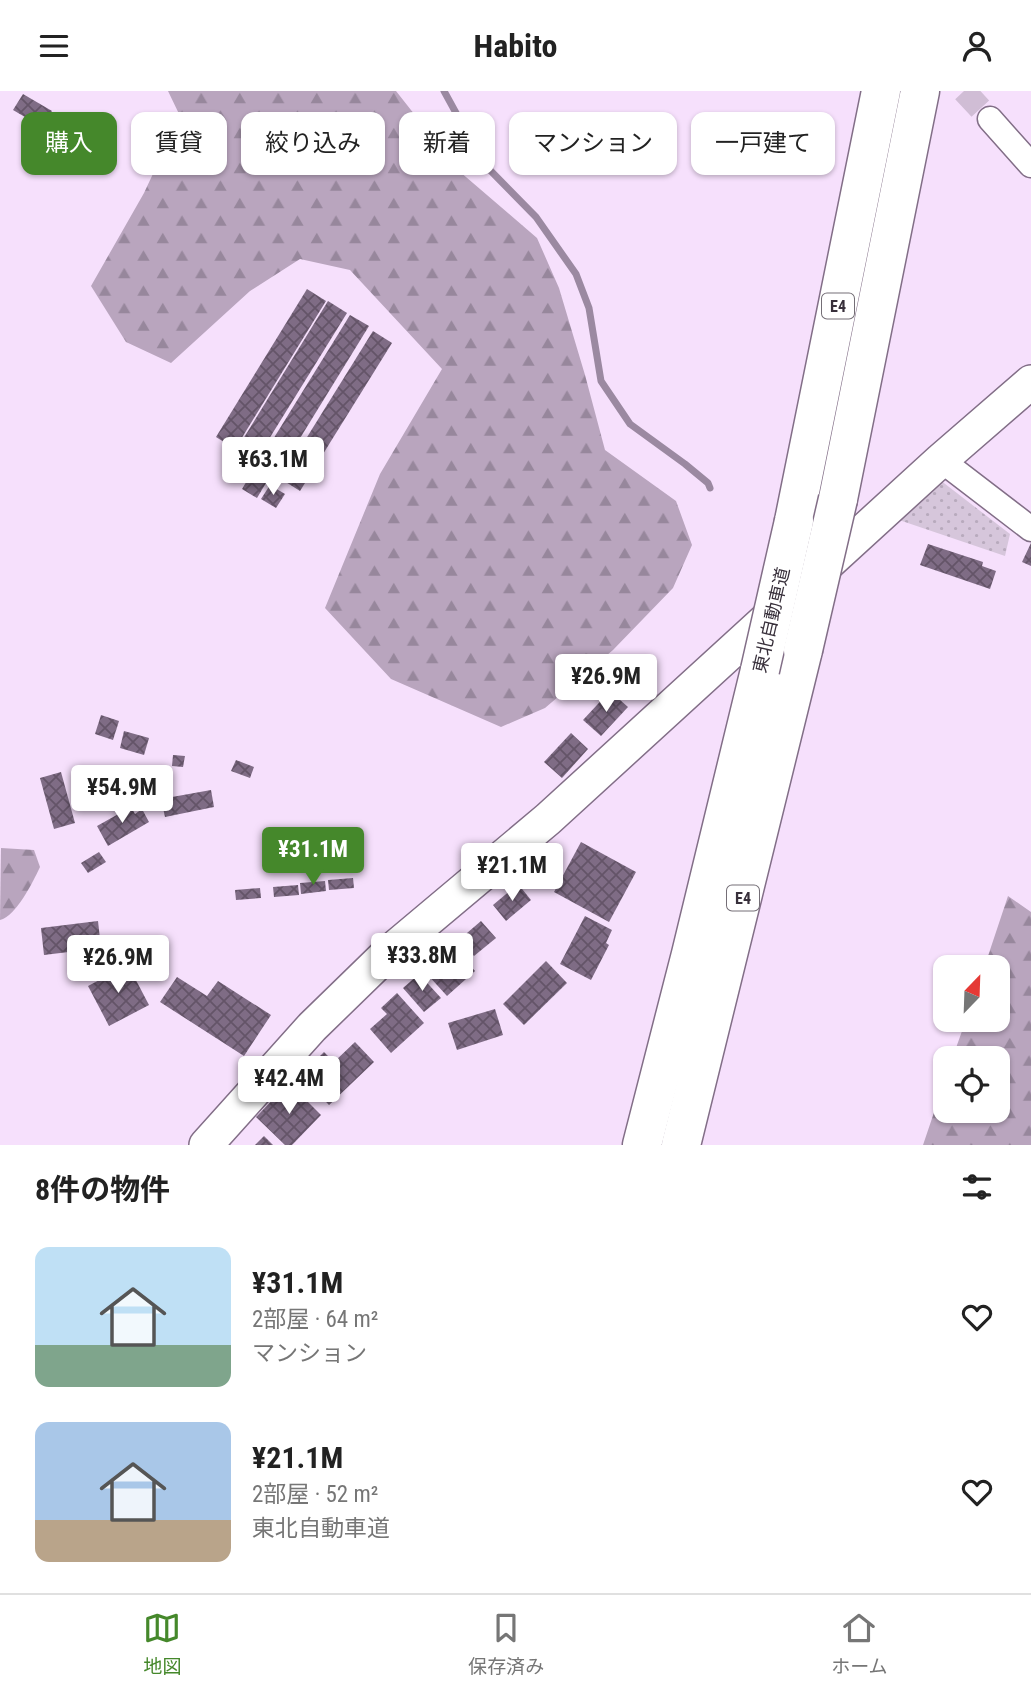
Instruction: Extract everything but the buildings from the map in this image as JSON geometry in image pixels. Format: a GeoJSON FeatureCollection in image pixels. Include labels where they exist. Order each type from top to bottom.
{"type":"FeatureCollection","features":[{"type":"Feature","properties":{"kind":"highway","name":"東北自動車道"},"geometry":{"type":"LineString","coordinates":[[642,1145],[691,954],[794,521],[881,91]]}},
{"type":"Feature","properties":{"kind":"highway","name":"E4"},"geometry":{"type":"LineString","coordinates":[[681,1145],[838,499],[920,91]]}},
{"type":"Feature","properties":{"kind":"street"},"geometry":{"type":"LineString","coordinates":[[990,119],[1031,165]]}},
{"type":"Feature","properties":{"kind":"street"},"geometry":{"type":"LineString","coordinates":[[206,1145],[312,1027],[386,955],[548,820],[941,460],[1031,382]]}},
{"type":"Feature","properties":{"kind":"street"},"geometry":{"type":"LineString","coordinates":[[941,460],[1031,529]]}},
{"type":"Feature","properties":{"kind":"shaded area"},"geometry":{"type":"Polygon","coordinates":[[[940,480],[1010,534],[1005,556],[899,520],[940,480]]]}},
{"type":"Feature","properties":{"kind":"green space"},"geometry":{"type":"Polygon","coordinates":[[[168,91],[396,91],[413,112],[399,112],[399,175],[464,175],[537,238],[559,288],[605,450],[676,501],[692,545],[673,588],[613,650],[545,708],[501,727],[391,679],[325,608],[380,474],[442,369],[350,270],[300,259],[250,291],[171,363],[126,342],[91,286],[152,175],[227,175],[227,112],[178,112],[168,91]]]}},
{"type":"Feature","properties":{"kind":"green space"},"geometry":{"type":"Polygon","coordinates":[[[1,848],[34,850],[40,867],[18,905],[0,920],[1,848]]]}},
{"type":"Feature","properties":{"kind":"green space"},"geometry":{"type":"Polygon","coordinates":[[[1008,896],[1031,912],[1031,1145],[923,1145],[933,1115],[933,1123],[1010,1123],[1010,1046],[957,1046],[961,1033],[1010,1033],[1010,955],[988,955],[1008,896]]]}},
{"type":"Feature","properties":{"kind":"waterway"},"geometry":{"type":"LineString","coordinates":[[444,91],[484,164],[536,217],[576,274],[589,308],[601,381],[630,424],[685,464],[708,483],[710,488]]}},
{"type":"Feature","properties":{"kind":"tunnel"},"geometry":{"type":"LineString","coordinates":[[964,91],[990,119]]}}]}
